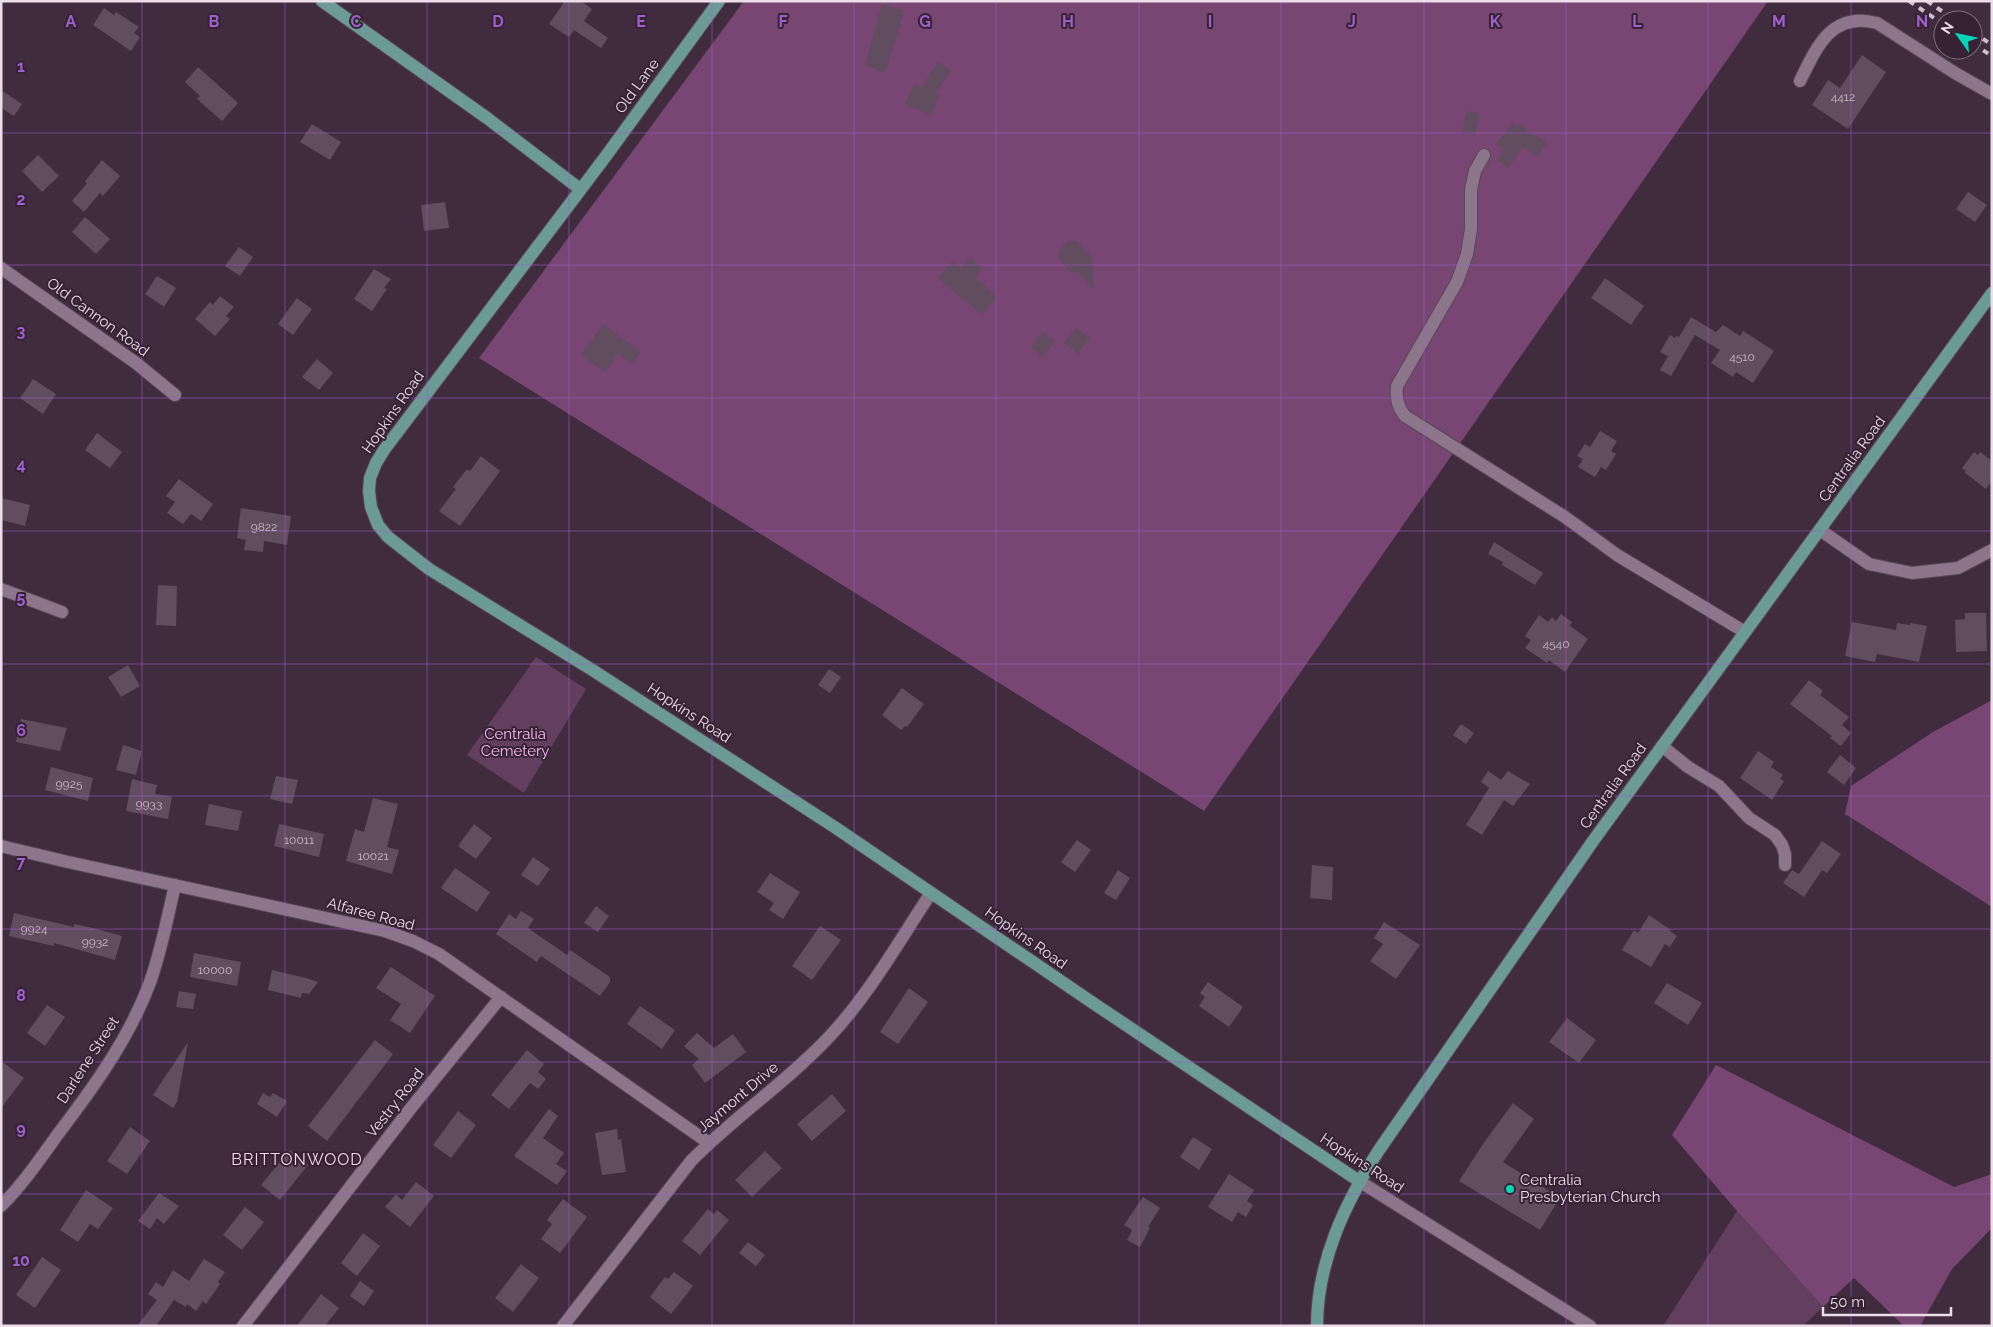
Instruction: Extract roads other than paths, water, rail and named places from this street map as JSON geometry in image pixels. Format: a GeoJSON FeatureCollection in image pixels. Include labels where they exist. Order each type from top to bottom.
{"type":"FeatureCollection","features":[{"type":"Feature","properties":{"kind":"main road"},"geometry":{"type":"LineString","coordinates":[[322,1],[487,118],[580,189]]}},
{"type":"Feature","properties":{"kind":"main road","name":"Old Lane"},"geometry":{"type":"LineString","coordinates":[[580,189],[719,1]]}},
{"type":"Feature","properties":{"kind":"main road","name":"Hopkins Road"},"geometry":{"type":"LineString","coordinates":[[580,189],[376,463],[370,478],[371,507],[378,525],[388,538],[429,569],[594,671],[836,828],[1101,1009],[1359,1181]]}},
{"type":"Feature","properties":{"kind":"main road","name":"Centralia Road"},"geometry":{"type":"LineString","coordinates":[[1317,1326],[1322,1283],[1330,1247],[1343,1213],[1359,1181],[1580,861],[1992,293]]}},
{"type":"Feature","properties":{"kind":"street"},"geometry":{"type":"LineString","coordinates":[[1800,81],[1813,55],[1830,32],[1841,24],[1853,20],[1864,20],[1877,23],[1955,73],[1992,94]]}},
{"type":"Feature","properties":{"kind":"street"},"geometry":{"type":"LineString","coordinates":[[1484,155],[1475,171],[1471,190],[1471,229],[1467,254],[1457,282],[1397,386],[1396,397],[1398,407],[1405,416],[1565,517],[1617,555],[1745,632]]}},
{"type":"Feature","properties":{"kind":"street","name":"Old Cannon Road"},"geometry":{"type":"LineString","coordinates":[[1,268],[136,363],[175,395]]}},
{"type":"Feature","properties":{"kind":"street"},"geometry":{"type":"LineString","coordinates":[[1820,530],[1869,564],[1912,574],[1958,568],[1992,550]]}},
{"type":"Feature","properties":{"kind":"street"},"geometry":{"type":"LineString","coordinates":[[1,589],[62,612]]}},
{"type":"Feature","properties":{"kind":"street"},"geometry":{"type":"LineString","coordinates":[[1662,746],[1688,767],[1719,786],[1750,818],[1774,835],[1782,845],[1786,866]]}},
{"type":"Feature","properties":{"kind":"street","name":"Alfaree Road"},"geometry":{"type":"LineString","coordinates":[[1,846],[385,931],[413,941],[439,954],[709,1143]]}},
{"type":"Feature","properties":{"kind":"street","name":"Darlene Street"},"geometry":{"type":"LineString","coordinates":[[1,1206],[26,1178],[78,1108],[113,1057],[130,1026],[157,962],[175,885]]}},
{"type":"Feature","properties":{"kind":"street","name":"Jaymont Drive"},"geometry":{"type":"LineString","coordinates":[[563,1326],[691,1161],[709,1143],[799,1067],[831,1035],[875,978],[931,892]]}},
{"type":"Feature","properties":{"kind":"street","name":"Vestry Road"},"geometry":{"type":"LineString","coordinates":[[244,1326],[411,1108],[501,997]]}},
{"type":"Feature","properties":{"kind":"street","name":"Hopkins Road"},"geometry":{"type":"LineString","coordinates":[[1359,1181],[1590,1326]]}},
{"type":"Feature","properties":{"kind":"railway"},"geometry":{"type":"LineString","coordinates":[[1909,1],[1933,17]]}},
{"type":"Feature","properties":{"kind":"railway"},"geometry":{"type":"LineString","coordinates":[[1927,1],[1940,10]]}},
{"type":"Feature","properties":{"kind":"railway"},"geometry":{"type":"LineString","coordinates":[[1983,39],[1992,45]]}},
{"type":"Feature","properties":{"kind":"railway"},"geometry":{"type":"LineString","coordinates":[[1983,50],[1992,56]]}},
{"type":"Feature","properties":{"kind":"place","name":"Centralia Presbyterian Church"},"geometry":{"type":"Point","coordinates":[1510,1189]}},
{"type":"Feature","properties":{"kind":"district","name":"BRITTONWOOD"},"geometry":{"type":"Point","coordinates":[297,1159]}},
{"type":"Feature","properties":{"kind":"park label","name":"Centralia Cemetery"},"geometry":{"type":"Point","coordinates":[515,742]}}]}
